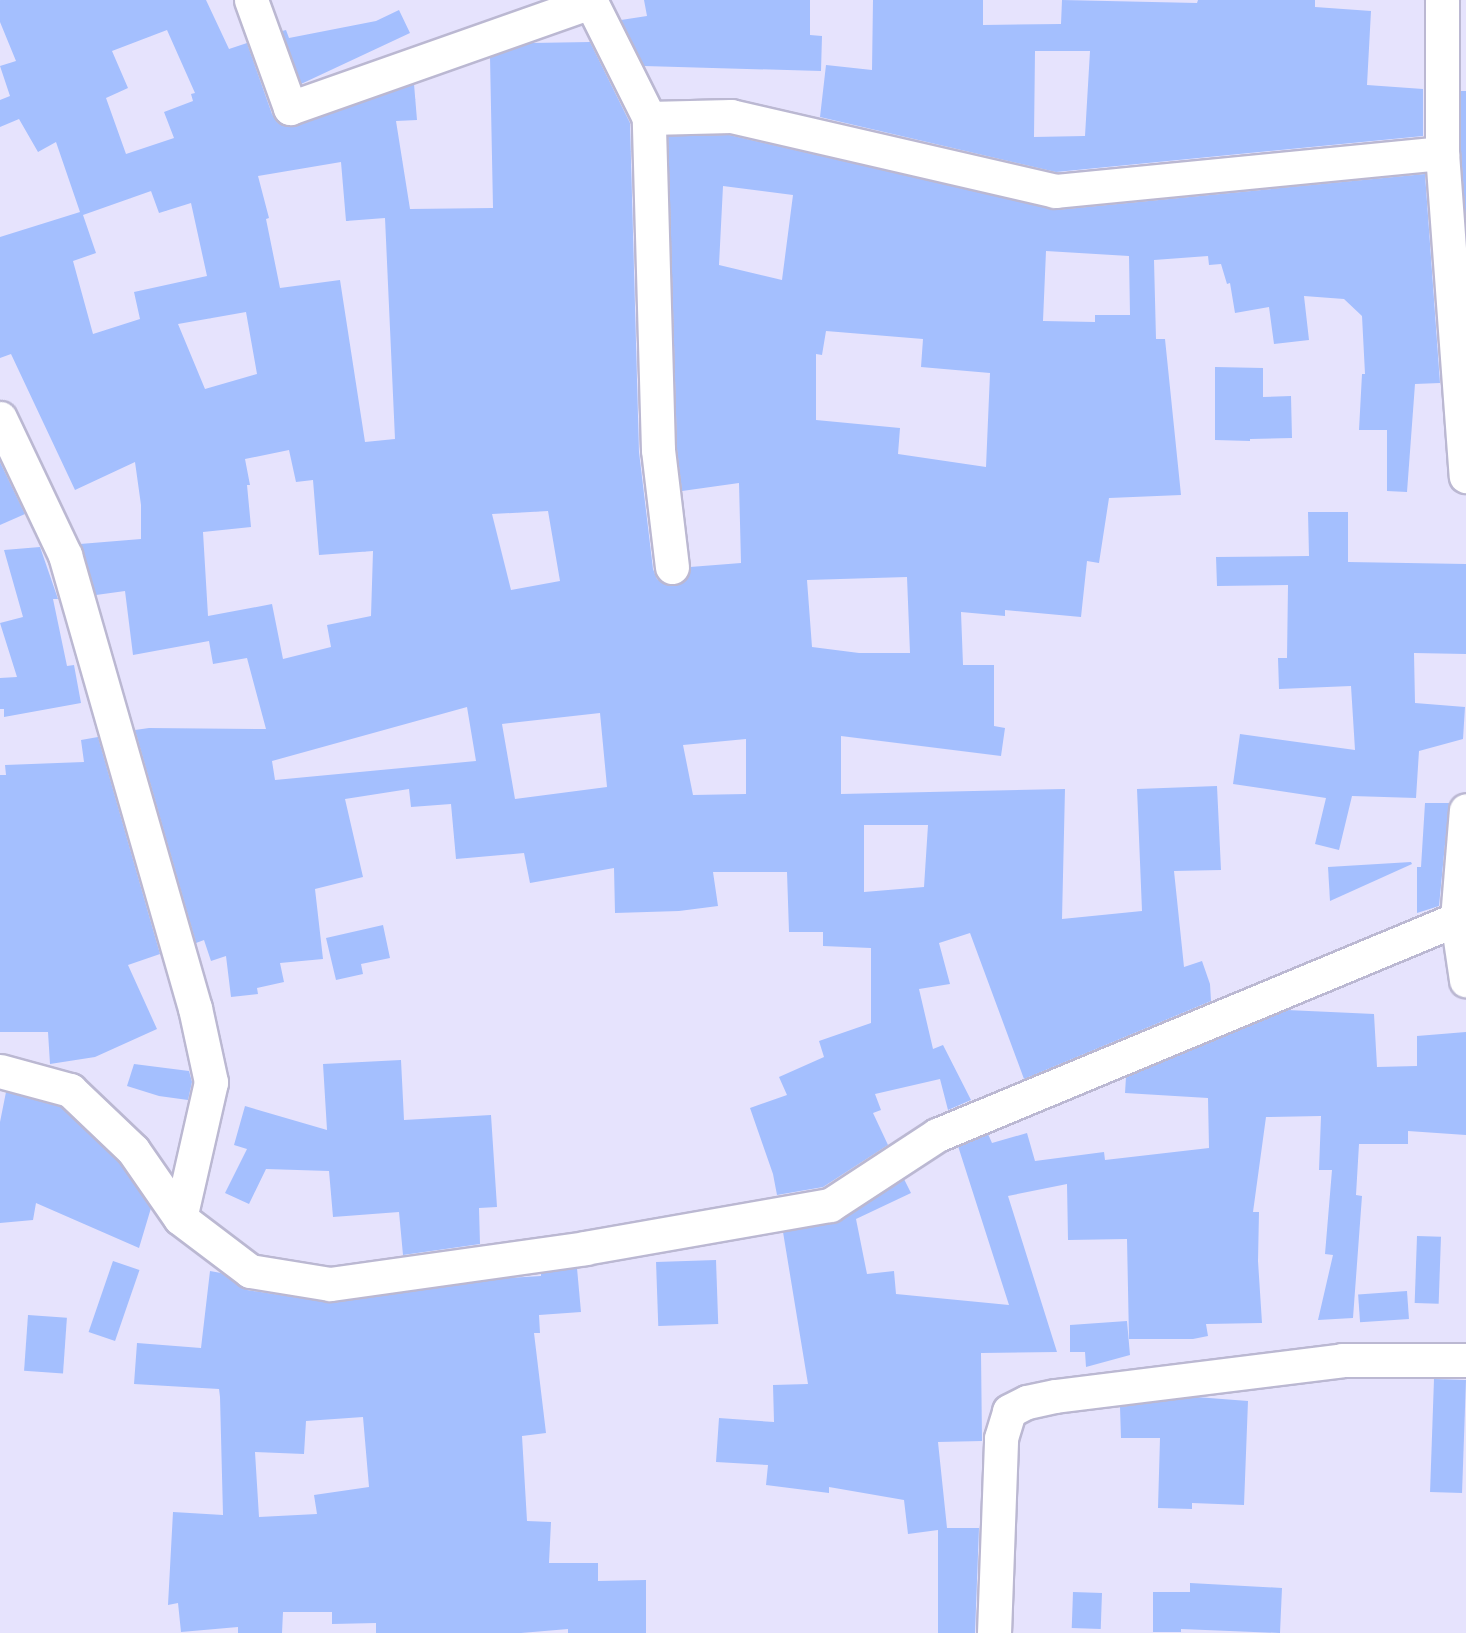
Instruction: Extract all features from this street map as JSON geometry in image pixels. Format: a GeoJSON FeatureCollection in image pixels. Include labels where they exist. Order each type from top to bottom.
{"type":"FeatureCollection","features":[{"type":"Feature","properties":{"kind":"street"},"geometry":{"type":"LineString","coordinates":[[251,0],[290,108],[591,2],[649,118],[658,450],[672,567]]}},
{"type":"Feature","properties":{"kind":"street"},"geometry":{"type":"LineString","coordinates":[[1442,0],[1442,153],[1466,476]]}},
{"type":"Feature","properties":{"kind":"street"},"geometry":{"type":"LineString","coordinates":[[649,118],[731,116],[1054,191],[1442,153]]}},
{"type":"Feature","properties":{"kind":"street"},"geometry":{"type":"LineString","coordinates":[[0,418],[66,555],[195,1008],[211,1082],[180,1218]]}},
{"type":"Feature","properties":{"kind":"street"},"geometry":{"type":"LineString","coordinates":[[1466,810],[1457,919],[1466,980]]}},
{"type":"Feature","properties":{"kind":"street"},"geometry":{"type":"LineString","coordinates":[[0,1071],[70,1090],[133,1150],[180,1218],[250,1271],[330,1284],[585,1248],[830,1205],[937,1135],[1457,919]]}},
{"type":"Feature","properties":{"kind":"street"},"geometry":{"type":"LineString","coordinates":[[994,1633],[1001,1438],[1009,1411],[1027,1402],[1054,1396],[1342,1360],[1466,1360]]}},
{"type":"Feature","properties":{"kind":"building"},"geometry":{"type":"Polygon","coordinates":[[[0,0],[206,0],[229,49],[247,43],[272,114],[277,122],[286,126],[296,126],[414,84],[417,120],[396,121],[410,209],[493,208],[490,57],[531,43],[590,42],[630,123],[639,452],[653,569],[657,579],[674,586],[684,582],[690,567],[741,563],[739,483],[682,491],[677,449],[668,136],[729,135],[1056,210],[1425,174],[1440,383],[1415,384],[1407,492],[1387,491],[1387,430],[1359,430],[1362,374],[1365,374],[1362,316],[1344,299],[1304,296],[1309,340],[1274,344],[1269,307],[1235,313],[1230,283],[1227,284],[1221,264],[1209,265],[1208,256],[1154,260],[1156,339],[1165,339],[1181,495],[1109,498],[1099,563],[1087,561],[1081,617],[1005,610],[1005,616],[961,612],[963,665],[994,665],[994,726],[1005,728],[1001,756],[841,736],[841,794],[1065,789],[1062,919],[1142,911],[1137,789],[1217,786],[1221,870],[1174,871],[1184,967],[1202,961],[1210,984],[1211,1001],[1024,1079],[970,933],[939,943],[950,984],[919,989],[933,1049],[943,1045],[971,1100],[948,1110],[940,1079],[875,1094],[881,1110],[873,1113],[888,1145],[823,1187],[777,1195],[773,1174],[750,1108],[787,1095],[779,1077],[824,1057],[819,1041],[871,1023],[871,948],[823,946],[823,932],[789,932],[787,872],[713,872],[718,906],[679,911],[615,913],[614,868],[530,883],[524,853],[456,859],[451,804],[411,807],[409,789],[345,799],[363,877],[315,889],[323,959],[280,963],[284,982],[257,988],[258,994],[231,997],[226,956],[211,961],[204,940],[196,943],[135,730],[149,728],[266,729],[247,658],[213,664],[209,641],[133,655],[125,591],[96,595],[80,544],[141,539],[141,505],[135,462],[75,490],[11,354],[0,358],[0,237],[80,212],[56,142],[38,152],[19,119],[0,127],[0,100],[10,96],[0,66],[16,61],[0,22],[0,0]],[[167,30],[112,51],[128,88],[106,98],[126,154],[174,138],[164,112],[193,101],[191,94],[195,93],[167,30]],[[341,162],[258,176],[269,218],[266,219],[280,288],[340,280],[365,442],[395,439],[385,218],[346,221],[341,162]],[[723,186],[719,265],[782,280],[793,195],[723,186]],[[151,191],[83,215],[96,253],[73,261],[93,334],[140,319],[134,292],[207,276],[191,203],[159,213],[151,191]],[[1046,251],[1043,321],[1095,322],[1095,315],[1130,315],[1129,256],[1046,251]],[[246,312],[178,324],[205,389],[257,374],[246,312]],[[826,331],[822,355],[816,354],[816,420],[900,428],[898,454],[986,467],[990,373],[921,367],[923,339],[826,331]],[[289,450],[245,459],[250,485],[247,485],[251,527],[203,532],[208,616],[272,604],[283,659],[331,647],[327,625],[371,616],[373,551],[319,555],[313,480],[296,482],[289,450]],[[548,511],[492,514],[511,590],[560,581],[548,511]],[[907,577],[807,580],[812,647],[859,653],[910,653],[907,577]],[[467,707],[272,761],[275,780],[476,761],[467,707]],[[600,713],[502,724],[515,799],[607,787],[600,713]],[[746,739],[683,745],[693,795],[746,794],[746,739]],[[864,825],[864,892],[924,887],[928,825],[864,825]]]}},
{"type":"Feature","properties":{"kind":"building"},"geometry":{"type":"Polygon","coordinates":[[[644,0],[810,0],[810,35],[822,36],[821,71],[644,66],[621,20],[647,16],[644,0]]]}},
{"type":"Feature","properties":{"kind":"building"},"geometry":{"type":"Polygon","coordinates":[[[873,0],[983,0],[983,25],[1061,24],[1062,0],[1197,3],[1198,0],[1315,0],[1315,7],[1371,11],[1367,85],[1423,89],[1423,136],[1056,172],[820,117],[826,65],[872,70],[873,0]],[[1035,51],[1034,137],[1085,136],[1090,51],[1035,51]]]}},
{"type":"Feature","properties":{"kind":"building"},"geometry":{"type":"Polygon","coordinates":[[[399,10],[410,33],[301,84],[282,31],[286,30],[289,38],[376,21],[399,10]]]}},
{"type":"Feature","properties":{"kind":"building"},"geometry":{"type":"Polygon","coordinates":[[[1461,91],[1466,91],[1466,223],[1461,152],[1461,91]]]}},
{"type":"Feature","properties":{"kind":"building"},"geometry":{"type":"Polygon","coordinates":[[[1215,367],[1263,368],[1263,397],[1291,396],[1292,438],[1250,439],[1250,441],[1215,440],[1215,367]]]}},
{"type":"Feature","properties":{"kind":"building"},"geometry":{"type":"Polygon","coordinates":[[[0,462],[25,514],[0,525],[0,462]]]}},
{"type":"Feature","properties":{"kind":"building"},"geometry":{"type":"Polygon","coordinates":[[[1308,512],[1348,512],[1348,562],[1466,564],[1466,654],[1414,653],[1415,703],[1465,707],[1463,739],[1419,751],[1416,798],[1352,796],[1339,850],[1315,844],[1326,798],[1233,784],[1240,734],[1355,750],[1351,686],[1279,689],[1278,658],[1287,658],[1288,585],[1217,586],[1216,557],[1309,556],[1308,512]]]}},
{"type":"Feature","properties":{"kind":"building"},"geometry":{"type":"Polygon","coordinates":[[[40,547],[58,599],[53,599],[67,666],[74,665],[81,703],[4,717],[4,709],[0,709],[0,678],[17,677],[0,623],[23,617],[4,550],[40,547]]]}},
{"type":"Feature","properties":{"kind":"building"},"geometry":{"type":"Polygon","coordinates":[[[98,737],[160,954],[128,965],[157,1029],[95,1057],[50,1064],[48,1032],[0,1032],[0,775],[6,775],[5,765],[84,762],[81,740],[98,737]]]}},
{"type":"Feature","properties":{"kind":"building"},"geometry":{"type":"Polygon","coordinates":[[[1425,803],[1449,803],[1439,906],[1417,913],[1417,867],[1421,867],[1425,803]]]}},
{"type":"Feature","properties":{"kind":"building"},"geometry":{"type":"Polygon","coordinates":[[[1411,862],[1412,864],[1330,901],[1328,867],[1411,862]]]}},
{"type":"Feature","properties":{"kind":"building"},"geometry":{"type":"Polygon","coordinates":[[[383,925],[390,958],[361,964],[363,974],[336,980],[326,938],[383,925]]]}},
{"type":"Feature","properties":{"kind":"building"},"geometry":{"type":"Polygon","coordinates":[[[1287,1010],[1374,1014],[1377,1067],[1417,1066],[1417,1036],[1466,1032],[1466,1135],[1408,1131],[1408,1144],[1359,1144],[1356,1195],[1362,1196],[1353,1318],[1318,1320],[1333,1255],[1325,1254],[1332,1170],[1319,1170],[1321,1116],[1266,1117],[1253,1212],[1259,1212],[1258,1261],[1262,1323],[1206,1324],[1208,1336],[1193,1339],[1129,1339],[1127,1239],[1068,1240],[1067,1184],[1008,1196],[1057,1352],[981,1353],[982,1441],[938,1442],[947,1528],[979,1528],[975,1633],[938,1633],[938,1530],[908,1534],[904,1500],[829,1487],[829,1493],[766,1485],[768,1465],[716,1462],[719,1418],[774,1422],[773,1385],[808,1384],[783,1232],[840,1221],[904,1179],[911,1193],[856,1219],[867,1274],[894,1271],[896,1294],[1009,1305],[958,1146],[988,1134],[992,1143],[1027,1133],[1035,1161],[1104,1152],[1105,1160],[1209,1148],[1208,1098],[1125,1093],[1126,1077],[1287,1010]]]}},
{"type":"Feature","properties":{"kind":"building"},"geometry":{"type":"Polygon","coordinates":[[[401,1060],[404,1120],[491,1115],[497,1207],[479,1208],[480,1244],[403,1255],[399,1212],[333,1217],[329,1171],[266,1169],[249,1204],[225,1193],[247,1149],[234,1145],[245,1106],[327,1130],[323,1064],[401,1060]]]}},
{"type":"Feature","properties":{"kind":"building"},"geometry":{"type":"Polygon","coordinates":[[[134,1064],[189,1071],[192,1082],[188,1100],[159,1096],[127,1086],[134,1064]]]}},
{"type":"Feature","properties":{"kind":"building"},"geometry":{"type":"Polygon","coordinates":[[[6,1092],[61,1107],[119,1162],[151,1208],[139,1248],[36,1203],[33,1220],[0,1223],[0,1122],[6,1092]]]}},
{"type":"Feature","properties":{"kind":"building"},"geometry":{"type":"Polygon","coordinates":[[[1417,1236],[1441,1237],[1439,1304],[1415,1303],[1417,1236]]]}},
{"type":"Feature","properties":{"kind":"building"},"geometry":{"type":"Polygon","coordinates":[[[716,1260],[718,1324],[658,1326],[656,1262],[716,1260]]]}},
{"type":"Feature","properties":{"kind":"building"},"geometry":{"type":"Polygon","coordinates":[[[113,1261],[139,1270],[115,1341],[89,1332],[113,1261]]]}},
{"type":"Feature","properties":{"kind":"building"},"geometry":{"type":"Polygon","coordinates":[[[577,1268],[581,1312],[539,1315],[540,1333],[534,1333],[546,1433],[522,1436],[527,1521],[551,1522],[549,1563],[598,1563],[598,1581],[646,1580],[646,1633],[568,1633],[568,1629],[521,1633],[376,1633],[376,1623],[332,1624],[332,1612],[283,1612],[282,1633],[238,1633],[238,1627],[181,1632],[178,1603],[168,1605],[173,1512],[223,1515],[219,1389],[134,1384],[137,1343],[201,1348],[210,1271],[221,1273],[247,1290],[332,1303],[506,1278],[541,1276],[541,1273],[577,1268]],[[363,1417],[306,1421],[304,1454],[255,1452],[259,1517],[317,1514],[314,1495],[369,1487],[363,1417]]]}},
{"type":"Feature","properties":{"kind":"building"},"geometry":{"type":"Polygon","coordinates":[[[1407,1291],[1409,1319],[1360,1322],[1358,1294],[1407,1291]]]}},
{"type":"Feature","properties":{"kind":"building"},"geometry":{"type":"Polygon","coordinates":[[[28,1315],[67,1318],[63,1374],[24,1371],[28,1315]]]}},
{"type":"Feature","properties":{"kind":"building"},"geometry":{"type":"Polygon","coordinates":[[[1127,1321],[1130,1355],[1086,1367],[1085,1352],[1070,1352],[1070,1325],[1127,1321]]]}},
{"type":"Feature","properties":{"kind":"building"},"geometry":{"type":"Polygon","coordinates":[[[1434,1379],[1466,1380],[1462,1493],[1430,1492],[1434,1379]]]}},
{"type":"Feature","properties":{"kind":"building"},"geometry":{"type":"Polygon","coordinates":[[[1196,1397],[1248,1401],[1244,1505],[1192,1503],[1192,1509],[1158,1508],[1160,1438],[1121,1438],[1120,1407],[1196,1397]]]}},
{"type":"Feature","properties":{"kind":"building"},"geometry":{"type":"Polygon","coordinates":[[[1190,1583],[1282,1588],[1280,1633],[1181,1629],[1181,1632],[1153,1632],[1153,1592],[1190,1592],[1190,1583]]]}},
{"type":"Feature","properties":{"kind":"building"},"geometry":{"type":"Polygon","coordinates":[[[1073,1592],[1102,1593],[1101,1629],[1072,1628],[1073,1592]]]}}]}
